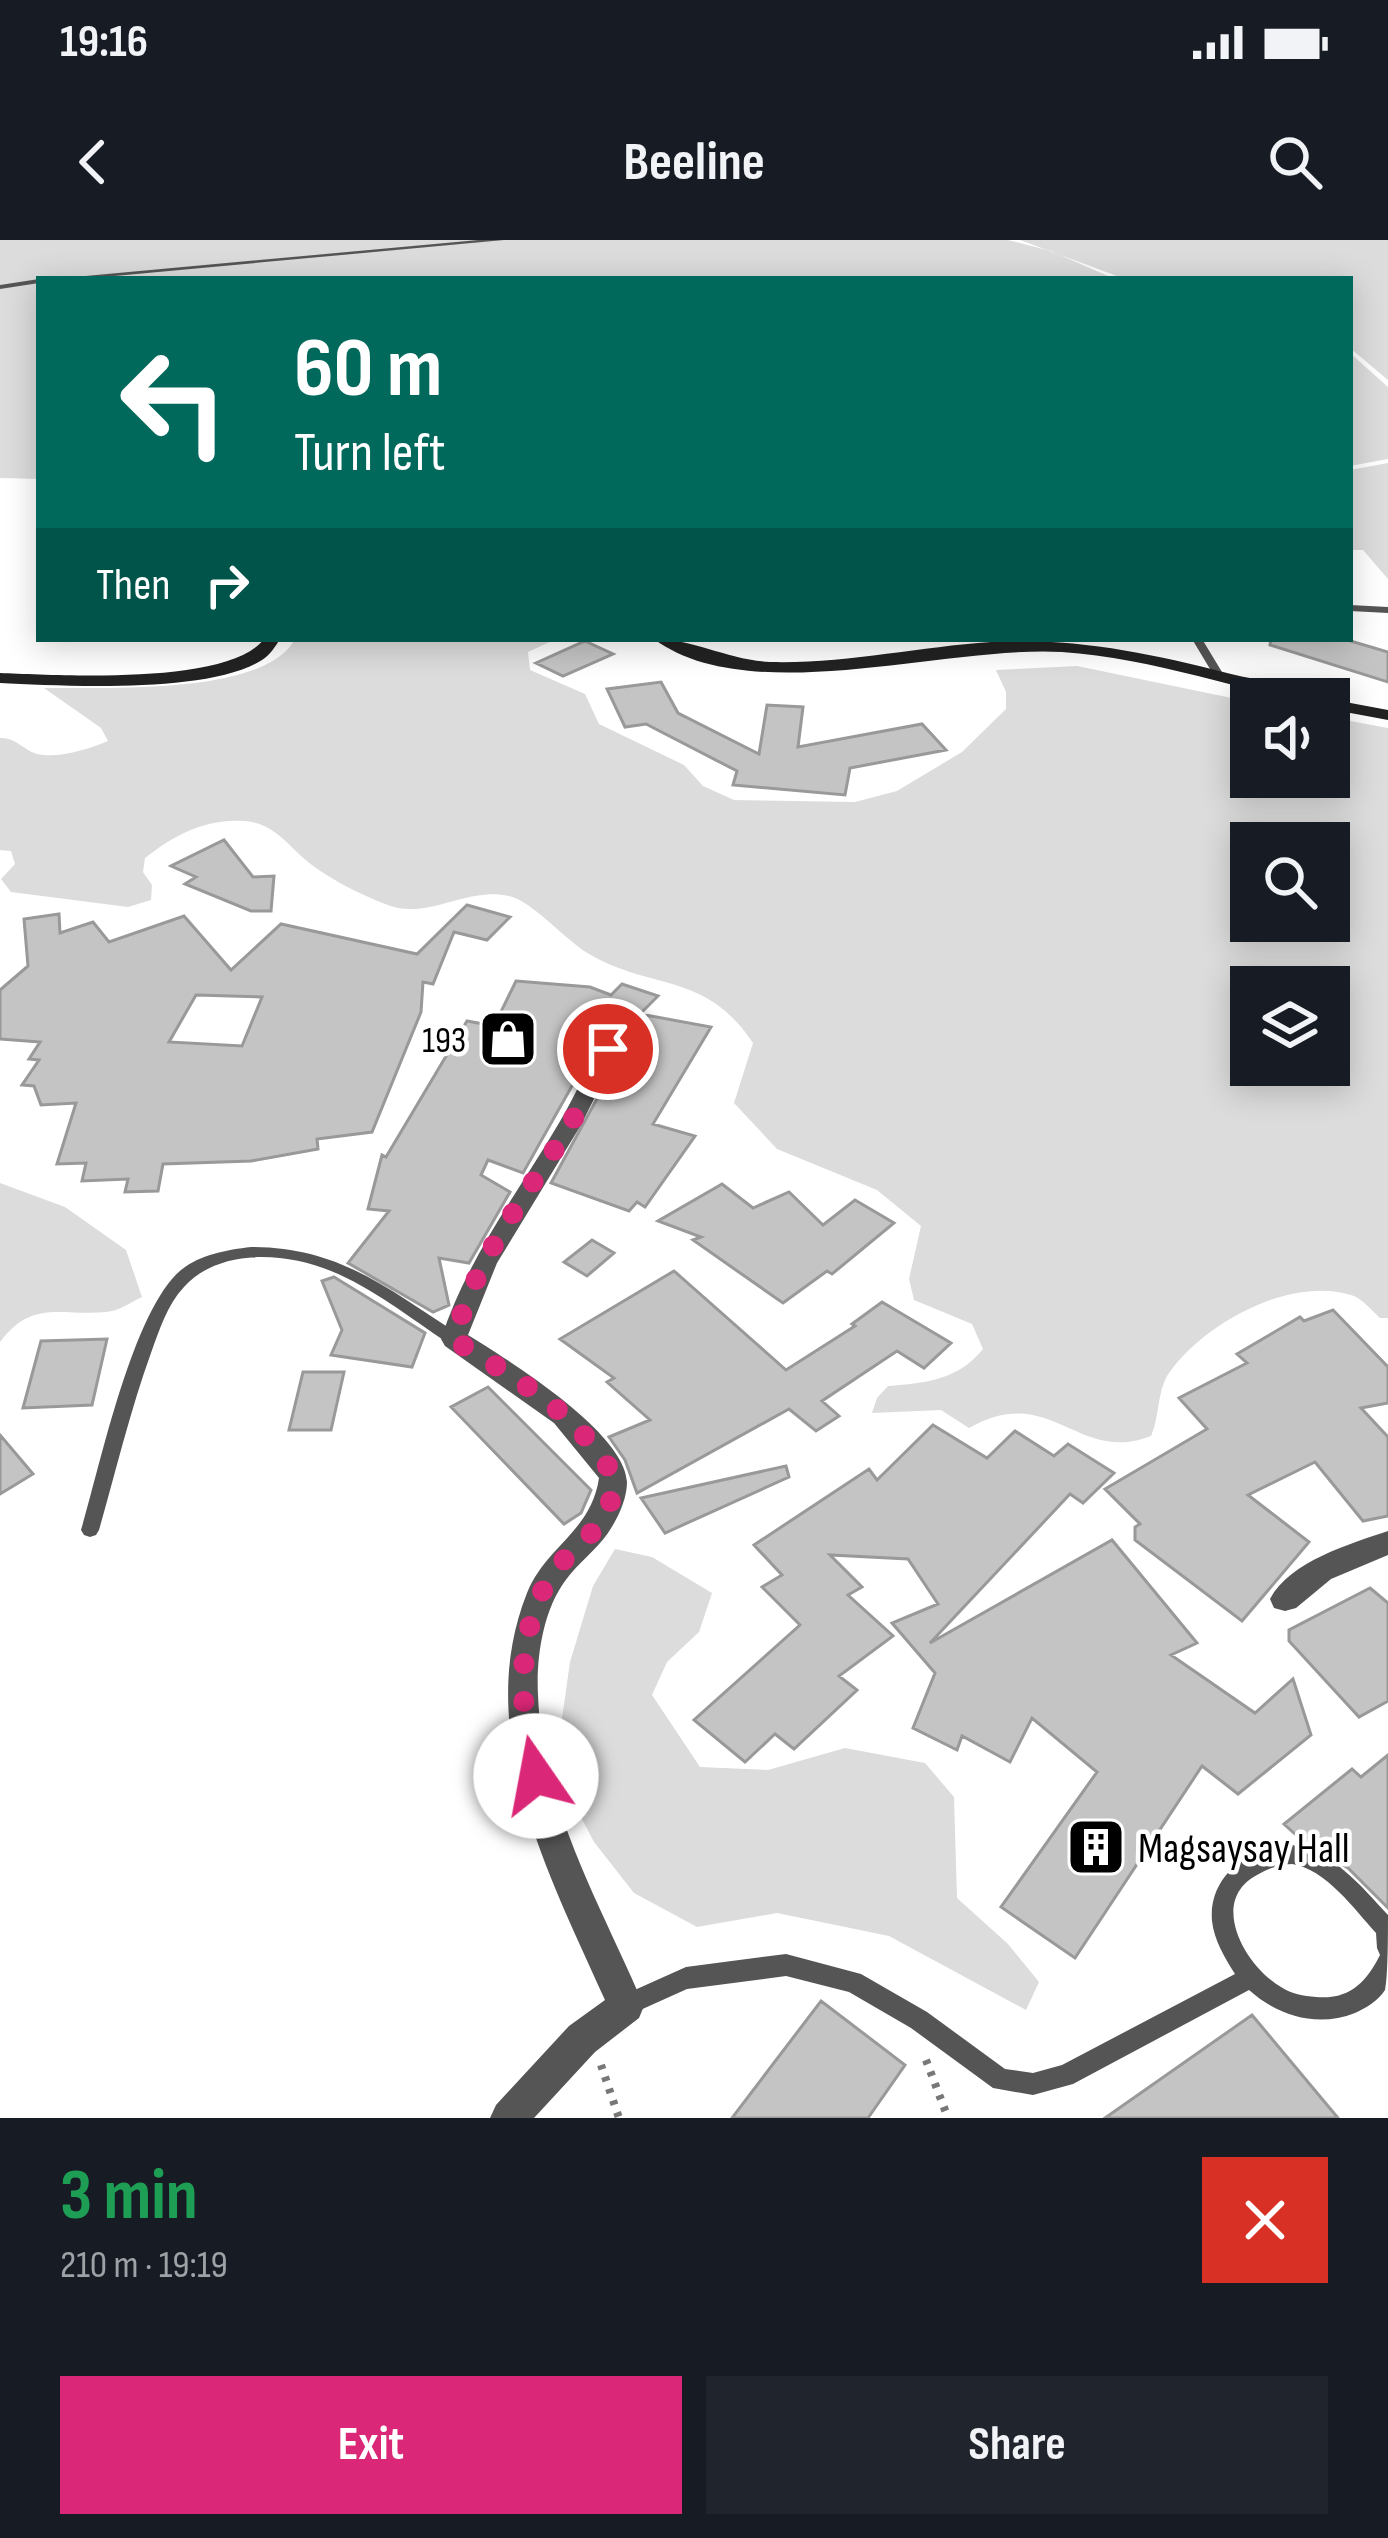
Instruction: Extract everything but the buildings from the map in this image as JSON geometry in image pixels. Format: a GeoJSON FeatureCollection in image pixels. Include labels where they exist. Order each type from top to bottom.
{"type":"FeatureCollection","features":[{"type":"Feature","properties":{"kind":"main road"},"geometry":{"type":"LineString","coordinates":[[0,678],[102,678],[221,668],[251,660],[269,642]]}},
{"type":"Feature","properties":{"kind":"main road"},"geometry":{"type":"LineString","coordinates":[[671,642],[733,663],[803,664],[1026,646],[1123,656],[1230,680]]}},
{"type":"Feature","properties":{"kind":"main road"},"geometry":{"type":"LineString","coordinates":[[1350,708],[1388,715]]}},
{"type":"Feature","properties":{"kind":"street"},"geometry":{"type":"LineString","coordinates":[[508,2118],[582,2039],[626,2006],[561,1859],[542,1802],[524,1719],[522,1682],[542,1592],[570,1554],[597,1532],[608,1513],[614,1477],[585,1434],[565,1415],[454,1340],[482,1259],[557,1146],[608,1049]]}},
{"type":"Feature","properties":{"kind":"street"},"geometry":{"type":"LineString","coordinates":[[1285,1599],[1321,1570],[1388,1544]]}},
{"type":"Feature","properties":{"kind":"lane"},"geometry":{"type":"LineString","coordinates":[[91,276],[501,240]]}},
{"type":"Feature","properties":{"kind":"lane"},"geometry":{"type":"LineString","coordinates":[[0,287],[36,281]]}},
{"type":"Feature","properties":{"kind":"lane"},"geometry":{"type":"LineString","coordinates":[[1353,608],[1388,610]]}},
{"type":"Feature","properties":{"kind":"lane"},"geometry":{"type":"LineString","coordinates":[[1199,642],[1220,677]]}},
{"type":"Feature","properties":{"kind":"lane"},"geometry":{"type":"LineString","coordinates":[[90,1530],[155,1320],[176,1284],[210,1261],[256,1252],[309,1257],[365,1282],[454,1340]]}},
{"type":"Feature","properties":{"kind":"lane"},"geometry":{"type":"LineString","coordinates":[[1388,1948],[1387,1929],[1310,1858],[1276,1854],[1247,1864],[1228,1886],[1220,1914],[1228,1947],[1249,1978],[1281,2000],[1317,2011],[1351,2006],[1376,1989],[1388,1964]]}},
{"type":"Feature","properties":{"kind":"lane"},"geometry":{"type":"LineString","coordinates":[[626,2006],[686,1978],[786,1965],[853,1982],[919,2020],[1001,2080],[1033,2084],[1065,2076],[1249,1978]]}},
{"type":"Feature","properties":{"kind":"path"},"geometry":{"type":"LineString","coordinates":[[921,2046],[948,2118]]}},
{"type":"Feature","properties":{"kind":"path"},"geometry":{"type":"LineString","coordinates":[[599,2060],[619,2118]]}},
{"type":"Feature","properties":{"kind":"shaded area"},"geometry":{"type":"Polygon","coordinates":[[[0,240],[1008,240],[1051,251],[1108,276],[36,276],[36,479],[0,478],[0,240]]]}},
{"type":"Feature","properties":{"kind":"shaded area"},"geometry":{"type":"Polygon","coordinates":[[[1020,240],[1388,240],[1388,380],[1353,351],[1353,276],[1117,276],[1020,240]]]}},
{"type":"Feature","properties":{"kind":"shaded area"},"geometry":{"type":"Polygon","coordinates":[[[1353,356],[1388,387],[1388,459],[1353,465],[1353,356]]]}},
{"type":"Feature","properties":{"kind":"shaded area"},"geometry":{"type":"Polygon","coordinates":[[[1388,463],[1388,579],[1363,550],[1353,550],[1353,469],[1388,463]]]}},
{"type":"Feature","properties":{"kind":"shaded area"},"geometry":{"type":"Polygon","coordinates":[[[292,642],[550,642],[528,652],[530,670],[585,694],[599,724],[684,765],[703,786],[734,800],[855,802],[897,791],[962,752],[1006,709],[1006,692],[996,670],[1077,666],[1230,698],[1230,798],[1350,798],[1350,721],[1388,728],[1388,1318],[1380,1318],[1355,1297],[1327,1291],[1302,1292],[1250,1308],[1184,1355],[1165,1380],[1151,1436],[1125,1442],[1103,1440],[1022,1414],[997,1416],[969,1428],[941,1410],[872,1413],[888,1386],[952,1374],[983,1349],[972,1324],[914,1300],[909,1279],[921,1226],[877,1190],[777,1149],[734,1103],[753,1043],[716,1004],[589,954],[528,905],[509,896],[477,896],[416,909],[385,904],[321,871],[266,827],[245,821],[204,825],[145,858],[143,872],[152,885],[151,900],[128,907],[11,892],[1,879],[15,864],[11,851],[0,850],[0,738],[45,755],[108,741],[101,728],[44,688],[180,685],[252,671],[278,657],[292,642]]]}},
{"type":"Feature","properties":{"kind":"shaded area"},"geometry":{"type":"Polygon","coordinates":[[[0,1183],[65,1207],[126,1250],[142,1297],[111,1311],[35,1315],[0,1342],[0,1183]]]}},
{"type":"Feature","properties":{"kind":"shaded area"},"geometry":{"type":"Polygon","coordinates":[[[615,1549],[652,1557],[712,1593],[699,1632],[667,1662],[652,1695],[700,1767],[768,1770],[845,1748],[925,1763],[954,1797],[957,1898],[1008,1944],[1039,1982],[1026,2010],[889,1936],[777,1913],[697,1927],[634,1893],[594,1842],[555,1768],[570,1662],[593,1586],[615,1549]]]}},
{"type":"Feature","properties":{"kind":"place","name":"193"},"geometry":{"type":"Point","coordinates":[508,1039]}},
{"type":"Feature","properties":{"kind":"place","name":"Magsaysay Hall"},"geometry":{"type":"Point","coordinates":[1096,1847]}},
{"type":"Feature","properties":{"kind":"route"},"geometry":{"type":"LineString","coordinates":[[536,1776],[522,1682],[534,1617],[555,1571],[597,1532],[608,1513],[614,1477],[585,1434],[565,1415],[454,1340],[490,1244],[557,1146],[608,1049]]}}]}
